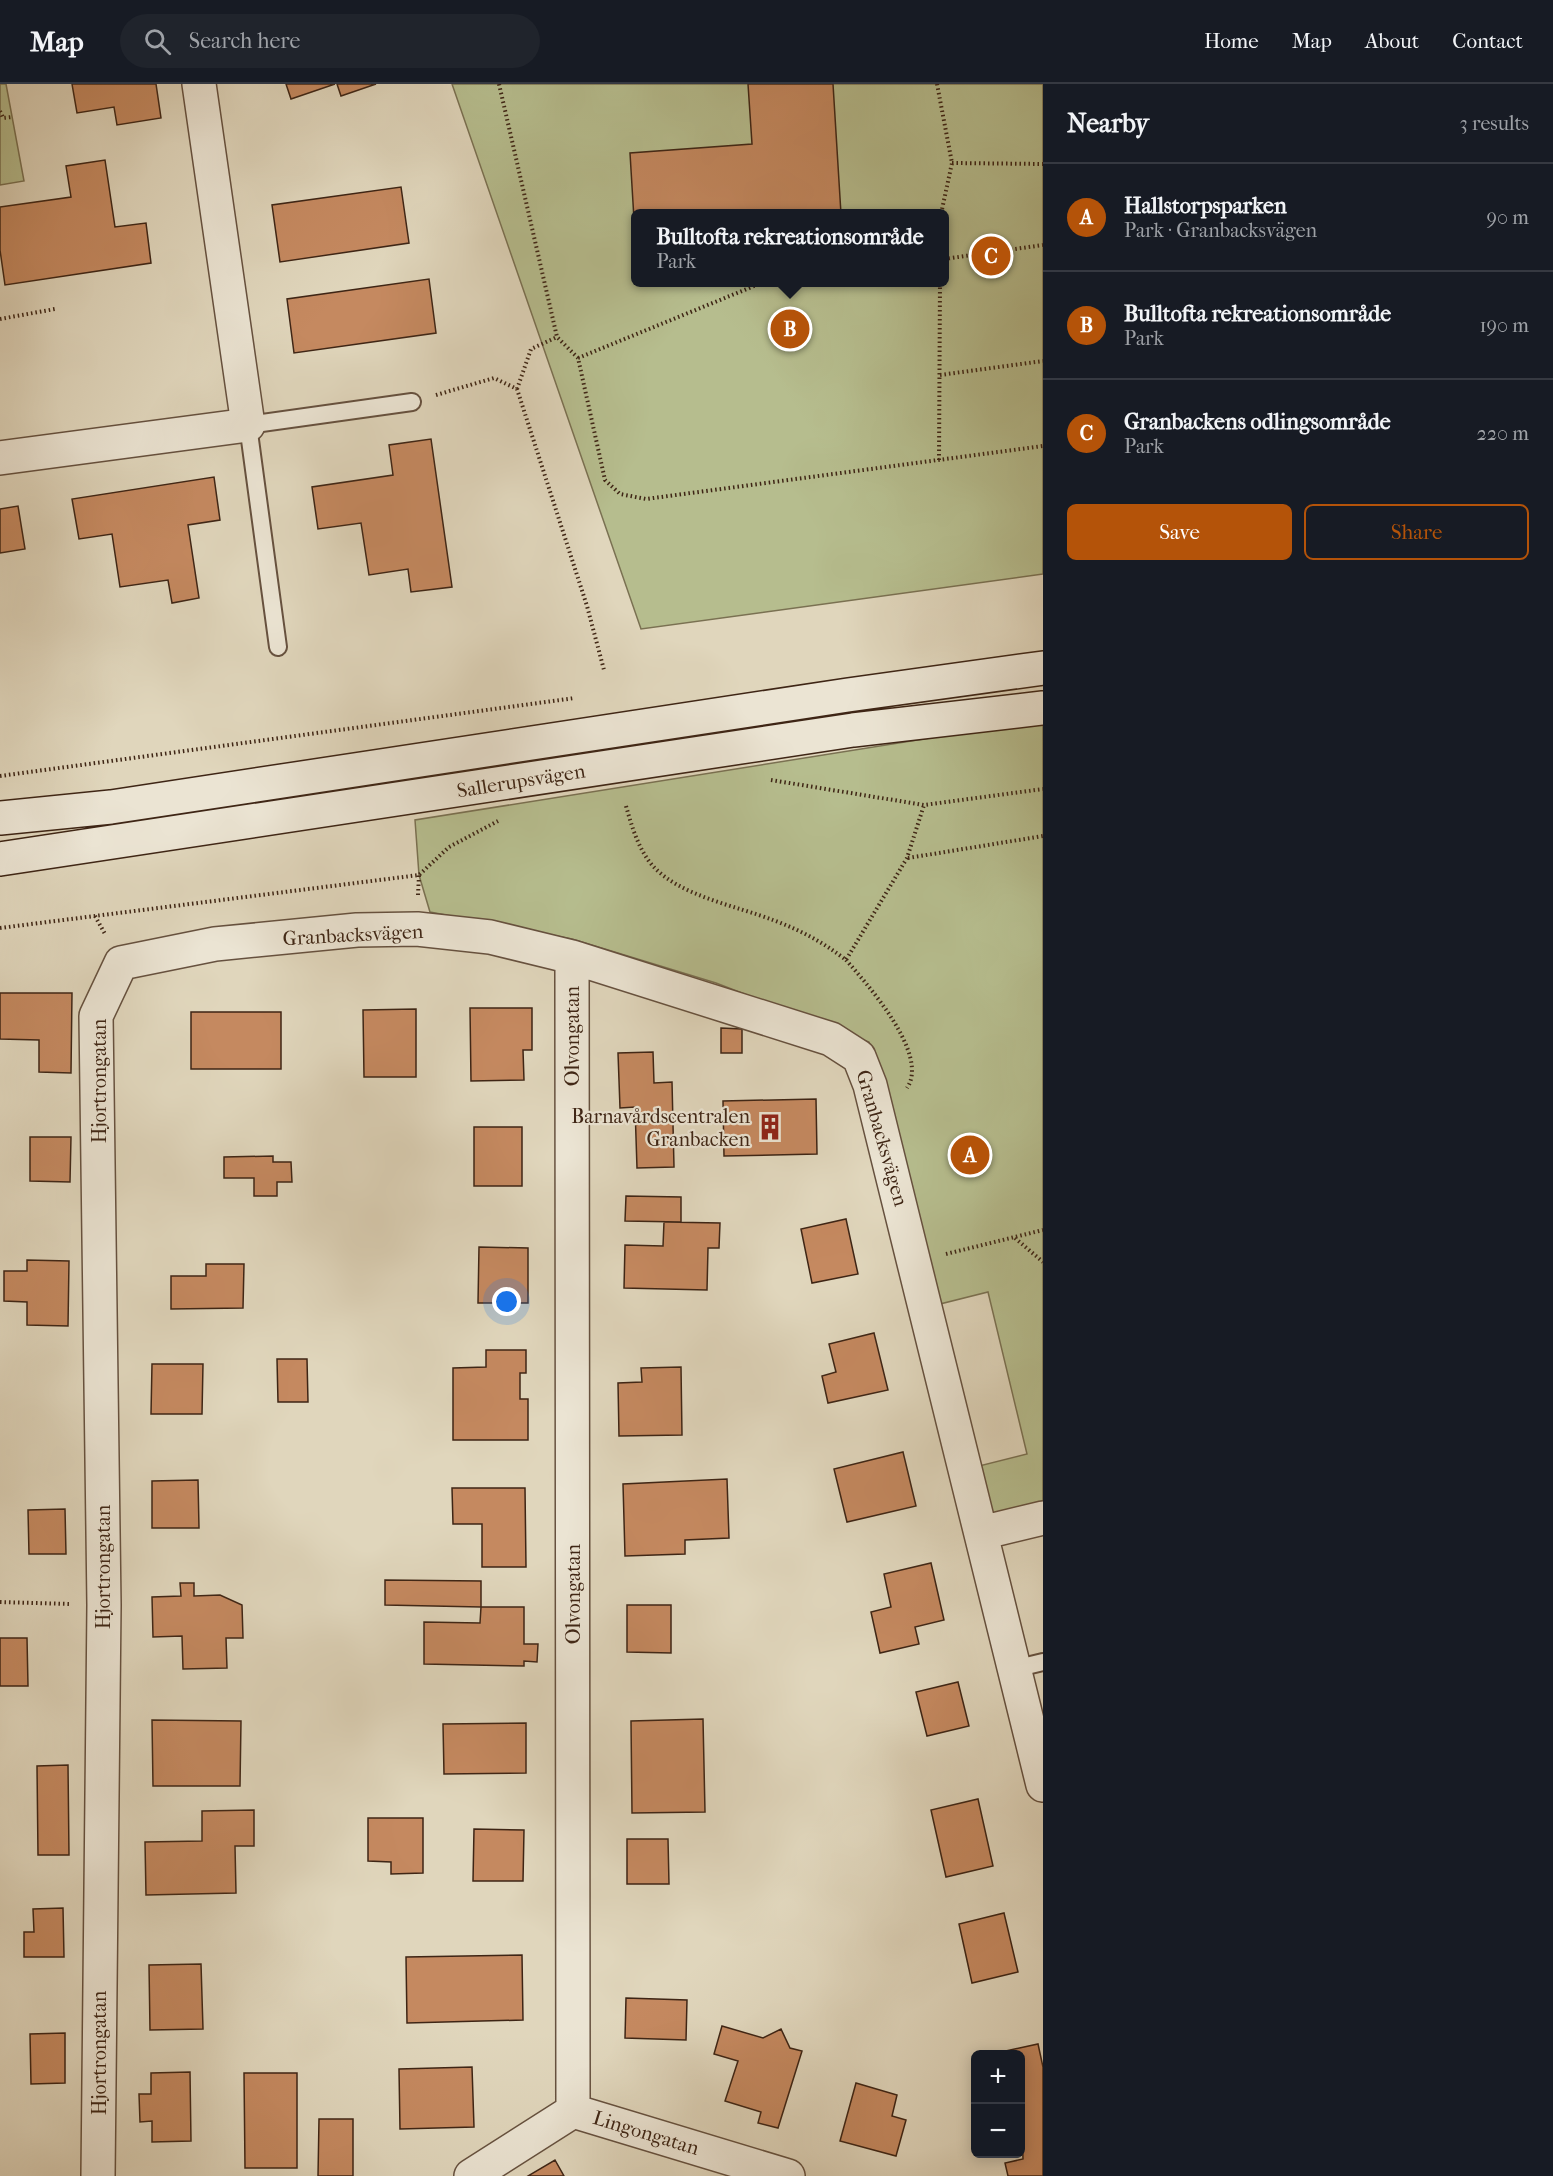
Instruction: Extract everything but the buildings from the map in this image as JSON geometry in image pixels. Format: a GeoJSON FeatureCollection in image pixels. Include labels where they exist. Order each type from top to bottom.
{"type":"FeatureCollection","features":[{"type":"Feature","properties":{"kind":"street"},"geometry":{"type":"LineString","coordinates":[[0,458],[248,425],[199,84]]}},
{"type":"Feature","properties":{"kind":"street","name":"Sallerupsvägen"},"geometry":{"type":"LineString","coordinates":[[0,818],[111,807],[848,695],[1043,668]]}},
{"type":"Feature","properties":{"kind":"street","name":"Sallerupsvägen"},"geometry":{"type":"LineString","coordinates":[[0,859],[854,730],[1043,708]]}},
{"type":"Feature","properties":{"kind":"street","name":"Granbacksvägen"},"geometry":{"type":"LineString","coordinates":[[121,963],[215,944],[357,930],[417,929],[490,937],[572,957],[831,1039],[859,1057],[870,1085],[916,1261],[981,1533],[1029,1665],[1043,1785]]}},
{"type":"Feature","properties":{"kind":"street","name":"Olvongatan"},"geometry":{"type":"LineString","coordinates":[[572,957],[573,2111]]}},
{"type":"Feature","properties":{"kind":"street","name":"Hjortrongatan"},"geometry":{"type":"LineString","coordinates":[[98,2176],[104,1605],[96,1016],[121,963]]}},
{"type":"Feature","properties":{"kind":"street"},"geometry":{"type":"LineString","coordinates":[[981,1533],[1043,1518]]}},
{"type":"Feature","properties":{"kind":"street"},"geometry":{"type":"LineString","coordinates":[[471,2176],[573,2111]]}},
{"type":"Feature","properties":{"kind":"street","name":"Lingongatan"},"geometry":{"type":"LineString","coordinates":[[573,2111],[788,2176]]}},
{"type":"Feature","properties":{"kind":"lane"},"geometry":{"type":"LineString","coordinates":[[278,647],[248,425],[412,402]]}},
{"type":"Feature","properties":{"kind":"path"},"geometry":{"type":"LineString","coordinates":[[499,84],[557,337],[578,358],[605,480],[620,495],[646,499],[1043,446]]}},
{"type":"Feature","properties":{"kind":"path"},"geometry":{"type":"LineString","coordinates":[[938,84],[952,163],[942,209]]}},
{"type":"Feature","properties":{"kind":"path"},"geometry":{"type":"LineString","coordinates":[[0,111],[3,118],[12,117]]}},
{"type":"Feature","properties":{"kind":"path"},"geometry":{"type":"LineString","coordinates":[[952,163],[1043,164]]}},
{"type":"Feature","properties":{"kind":"path"},"geometry":{"type":"LineString","coordinates":[[949,257],[1043,245]]}},
{"type":"Feature","properties":{"kind":"path"},"geometry":{"type":"LineString","coordinates":[[578,358],[752,287]]}},
{"type":"Feature","properties":{"kind":"path"},"geometry":{"type":"LineString","coordinates":[[939,460],[940,287]]}},
{"type":"Feature","properties":{"kind":"path"},"geometry":{"type":"LineString","coordinates":[[0,319],[55,309]]}},
{"type":"Feature","properties":{"kind":"path"},"geometry":{"type":"LineString","coordinates":[[557,337],[531,349],[517,389],[587,606],[604,670]]}},
{"type":"Feature","properties":{"kind":"path"},"geometry":{"type":"LineString","coordinates":[[939,375],[1043,361]]}},
{"type":"Feature","properties":{"kind":"path"},"geometry":{"type":"LineString","coordinates":[[412,402],[494,378],[517,389]]}},
{"type":"Feature","properties":{"kind":"path"},"geometry":{"type":"LineString","coordinates":[[762,778],[924,805],[1043,789]]}},
{"type":"Feature","properties":{"kind":"path"},"geometry":{"type":"LineString","coordinates":[[626,806],[633,834],[653,866],[676,883],[716,901],[799,930],[823,942],[846,960],[907,858],[924,805]]}},
{"type":"Feature","properties":{"kind":"path"},"geometry":{"type":"LineString","coordinates":[[0,928],[418,875],[450,847],[489,824],[509,818]]}},
{"type":"Feature","properties":{"kind":"path"},"geometry":{"type":"LineString","coordinates":[[907,858],[1043,836]]}},
{"type":"Feature","properties":{"kind":"path"},"geometry":{"type":"LineString","coordinates":[[916,1261],[1043,1230]]}},
{"type":"Feature","properties":{"kind":"path"},"geometry":{"type":"LineString","coordinates":[[1014,1238],[1043,1262]]}},
{"type":"Feature","properties":{"kind":"path"},"geometry":{"type":"LineString","coordinates":[[0,1602],[104,1605]]}},
{"type":"Feature","properties":{"kind":"green space"},"geometry":{"type":"Polygon","coordinates":[[[0,84],[6,84],[24,181],[0,185],[0,84]]]}},
{"type":"Feature","properties":{"kind":"green space"},"geometry":{"type":"Polygon","coordinates":[[[452,84],[1043,84],[1043,574],[641,629],[452,84]]]}},
{"type":"Feature","properties":{"kind":"green space"},"geometry":{"type":"Polygon","coordinates":[[[1043,720],[1043,1518],[981,1533],[975,1467],[1027,1454],[988,1292],[936,1305],[869,1042],[716,983],[572,939],[430,912],[419,875],[415,820],[1043,720]]]}},
{"type":"Feature","properties":{"kind":"place","name":"Granbackens odlingsområde"},"geometry":{"type":"Point","coordinates":[991,256]}},
{"type":"Feature","properties":{"kind":"place","name":"Bulltofta rekreationsområde"},"geometry":{"type":"Point","coordinates":[790,329]}},
{"type":"Feature","properties":{"kind":"place","name":"Barnavårdscentralen Granbacken"},"geometry":{"type":"Point","coordinates":[770,1127]}},
{"type":"Feature","properties":{"kind":"place","name":"Hallstorpsparken"},"geometry":{"type":"Point","coordinates":[970,1155]}}]}
